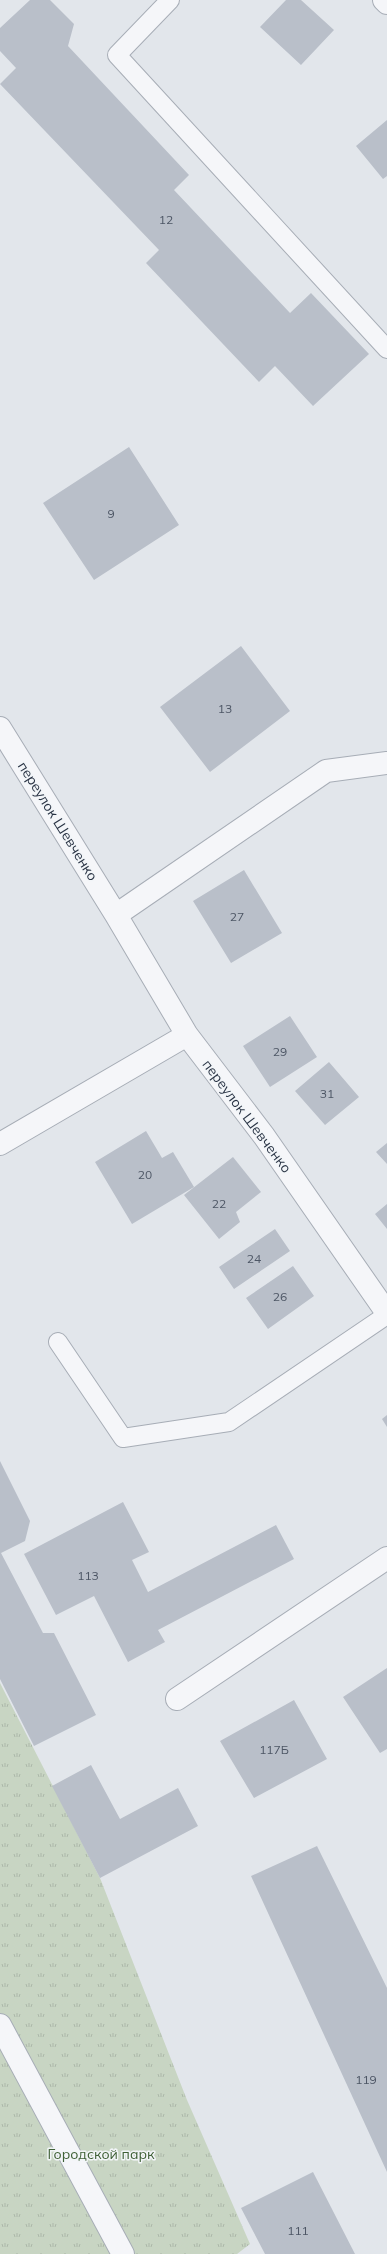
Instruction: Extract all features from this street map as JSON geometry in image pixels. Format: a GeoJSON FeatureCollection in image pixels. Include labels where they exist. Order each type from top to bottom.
{"type":"FeatureCollection","features":[{"type":"Feature","properties":{"kind":"street"},"geometry":{"type":"LineString","coordinates":[[384,0],[387,3]]}},
{"type":"Feature","properties":{"kind":"street","name":"переулок Шевченко"},"geometry":{"type":"LineString","coordinates":[[0,728],[116,915],[187,1035],[264,1136],[387,1314]]}},
{"type":"Feature","properties":{"kind":"street"},"geometry":{"type":"LineString","coordinates":[[116,915],[326,771],[387,763]]}},
{"type":"Feature","properties":{"kind":"street"},"geometry":{"type":"LineString","coordinates":[[0,1144],[187,1035]]}},
{"type":"Feature","properties":{"kind":"street"},"geometry":{"type":"LineString","coordinates":[[177,1699],[387,1558]]}},
{"type":"Feature","properties":{"kind":"street"},"geometry":{"type":"LineString","coordinates":[[0,2025],[123,2254]]}},
{"type":"Feature","properties":{"kind":"lane"},"geometry":{"type":"LineString","coordinates":[[170,0],[117,55],[387,349]]}},
{"type":"Feature","properties":{"kind":"lane"},"geometry":{"type":"LineString","coordinates":[[58,1342],[123,1438],[229,1422],[387,1314]]}},
{"type":"Feature","properties":{"kind":"green space","name":"Городской парк"},"geometry":{"type":"Polygon","coordinates":[[[0,1683],[100,1878],[187,2100],[250,2244],[237,2254],[0,2254],[0,1683]]]}},
{"type":"Feature","properties":{"kind":"building"},"geometry":{"type":"Polygon","coordinates":[[[30,0],[50,0],[74,24],[68,46],[189,175],[174,190],[290,313],[311,293],[369,354],[313,406],[275,366],[259,382],[146,263],[159,250],[0,84],[16,68],[0,51],[0,28],[30,0]]]}},
{"type":"Feature","properties":{"kind":"building"},"geometry":{"type":"Polygon","coordinates":[[[286,0],[301,0],[334,30],[301,65],[260,27],[286,0]]]}},
{"type":"Feature","properties":{"kind":"building"},"geometry":{"type":"Polygon","coordinates":[[[387,120],[387,176],[383,179],[356,146],[387,120]]]}},
{"type":"Feature","properties":{"kind":"building"},"geometry":{"type":"Polygon","coordinates":[[[129,447],[179,525],[94,580],[43,503],[129,447]]]}},
{"type":"Feature","properties":{"kind":"building"},"geometry":{"type":"Polygon","coordinates":[[[241,646],[290,711],[210,772],[160,707],[241,646]]]}},
{"type":"Feature","properties":{"kind":"building"},"geometry":{"type":"Polygon","coordinates":[[[244,870],[282,933],[231,963],[193,901],[244,870]]]}},
{"type":"Feature","properties":{"kind":"building"},"geometry":{"type":"Polygon","coordinates":[[[290,1016],[317,1057],[270,1087],[243,1046],[290,1016]]]}},
{"type":"Feature","properties":{"kind":"building"},"geometry":{"type":"Polygon","coordinates":[[[329,1062],[359,1097],[325,1125],[295,1091],[329,1062]]]}},
{"type":"Feature","properties":{"kind":"building"},"geometry":{"type":"Polygon","coordinates":[[[146,1131],[162,1158],[173,1152],[194,1187],[132,1224],[95,1162],[146,1131]]]}},
{"type":"Feature","properties":{"kind":"building"},"geometry":{"type":"Polygon","coordinates":[[[387,1143],[387,1164],[376,1152],[387,1143]]]}},
{"type":"Feature","properties":{"kind":"building"},"geometry":{"type":"Polygon","coordinates":[[[233,1157],[261,1192],[236,1212],[240,1222],[219,1239],[184,1195],[233,1157]]]}},
{"type":"Feature","properties":{"kind":"building"},"geometry":{"type":"Polygon","coordinates":[[[387,1204],[387,1229],[375,1214],[387,1204]]]}},
{"type":"Feature","properties":{"kind":"building"},"geometry":{"type":"Polygon","coordinates":[[[275,1229],[290,1251],[234,1289],[219,1267],[275,1229]]]}},
{"type":"Feature","properties":{"kind":"building"},"geometry":{"type":"Polygon","coordinates":[[[293,1266],[314,1296],[268,1329],[246,1298],[293,1266]]]}},
{"type":"Feature","properties":{"kind":"building"},"geometry":{"type":"Polygon","coordinates":[[[387,1415],[387,1427],[382,1419],[387,1415]]]}},
{"type":"Feature","properties":{"kind":"building"},"geometry":{"type":"Polygon","coordinates":[[[0,1461],[30,1521],[25,1541],[1,1553],[43,1633],[54,1633],[96,1715],[34,1746],[0,1679],[0,1461]]]}},
{"type":"Feature","properties":{"kind":"building"},"geometry":{"type":"Polygon","coordinates":[[[123,1502],[149,1552],[132,1560],[148,1592],[276,1525],[294,1559],[158,1630],[165,1642],[128,1662],[94,1596],[56,1615],[24,1554],[123,1502]]]}},
{"type":"Feature","properties":{"kind":"building"},"geometry":{"type":"Polygon","coordinates":[[[387,1668],[387,1749],[380,1753],[343,1697],[387,1668]]]}},
{"type":"Feature","properties":{"kind":"building"},"geometry":{"type":"Polygon","coordinates":[[[294,1700],[327,1759],[254,1798],[220,1741],[294,1700]]]}},
{"type":"Feature","properties":{"kind":"building"},"geometry":{"type":"Polygon","coordinates":[[[91,1765],[120,1819],[178,1788],[198,1826],[100,1878],[52,1786],[91,1765]]]}},
{"type":"Feature","properties":{"kind":"building"},"geometry":{"type":"Polygon","coordinates":[[[317,1846],[387,1988],[387,2172],[251,1876],[317,1846]]]}},
{"type":"Feature","properties":{"kind":"building"},"geometry":{"type":"Polygon","coordinates":[[[313,2172],[355,2254],[265,2254],[241,2208],[313,2172]]]}}]}
